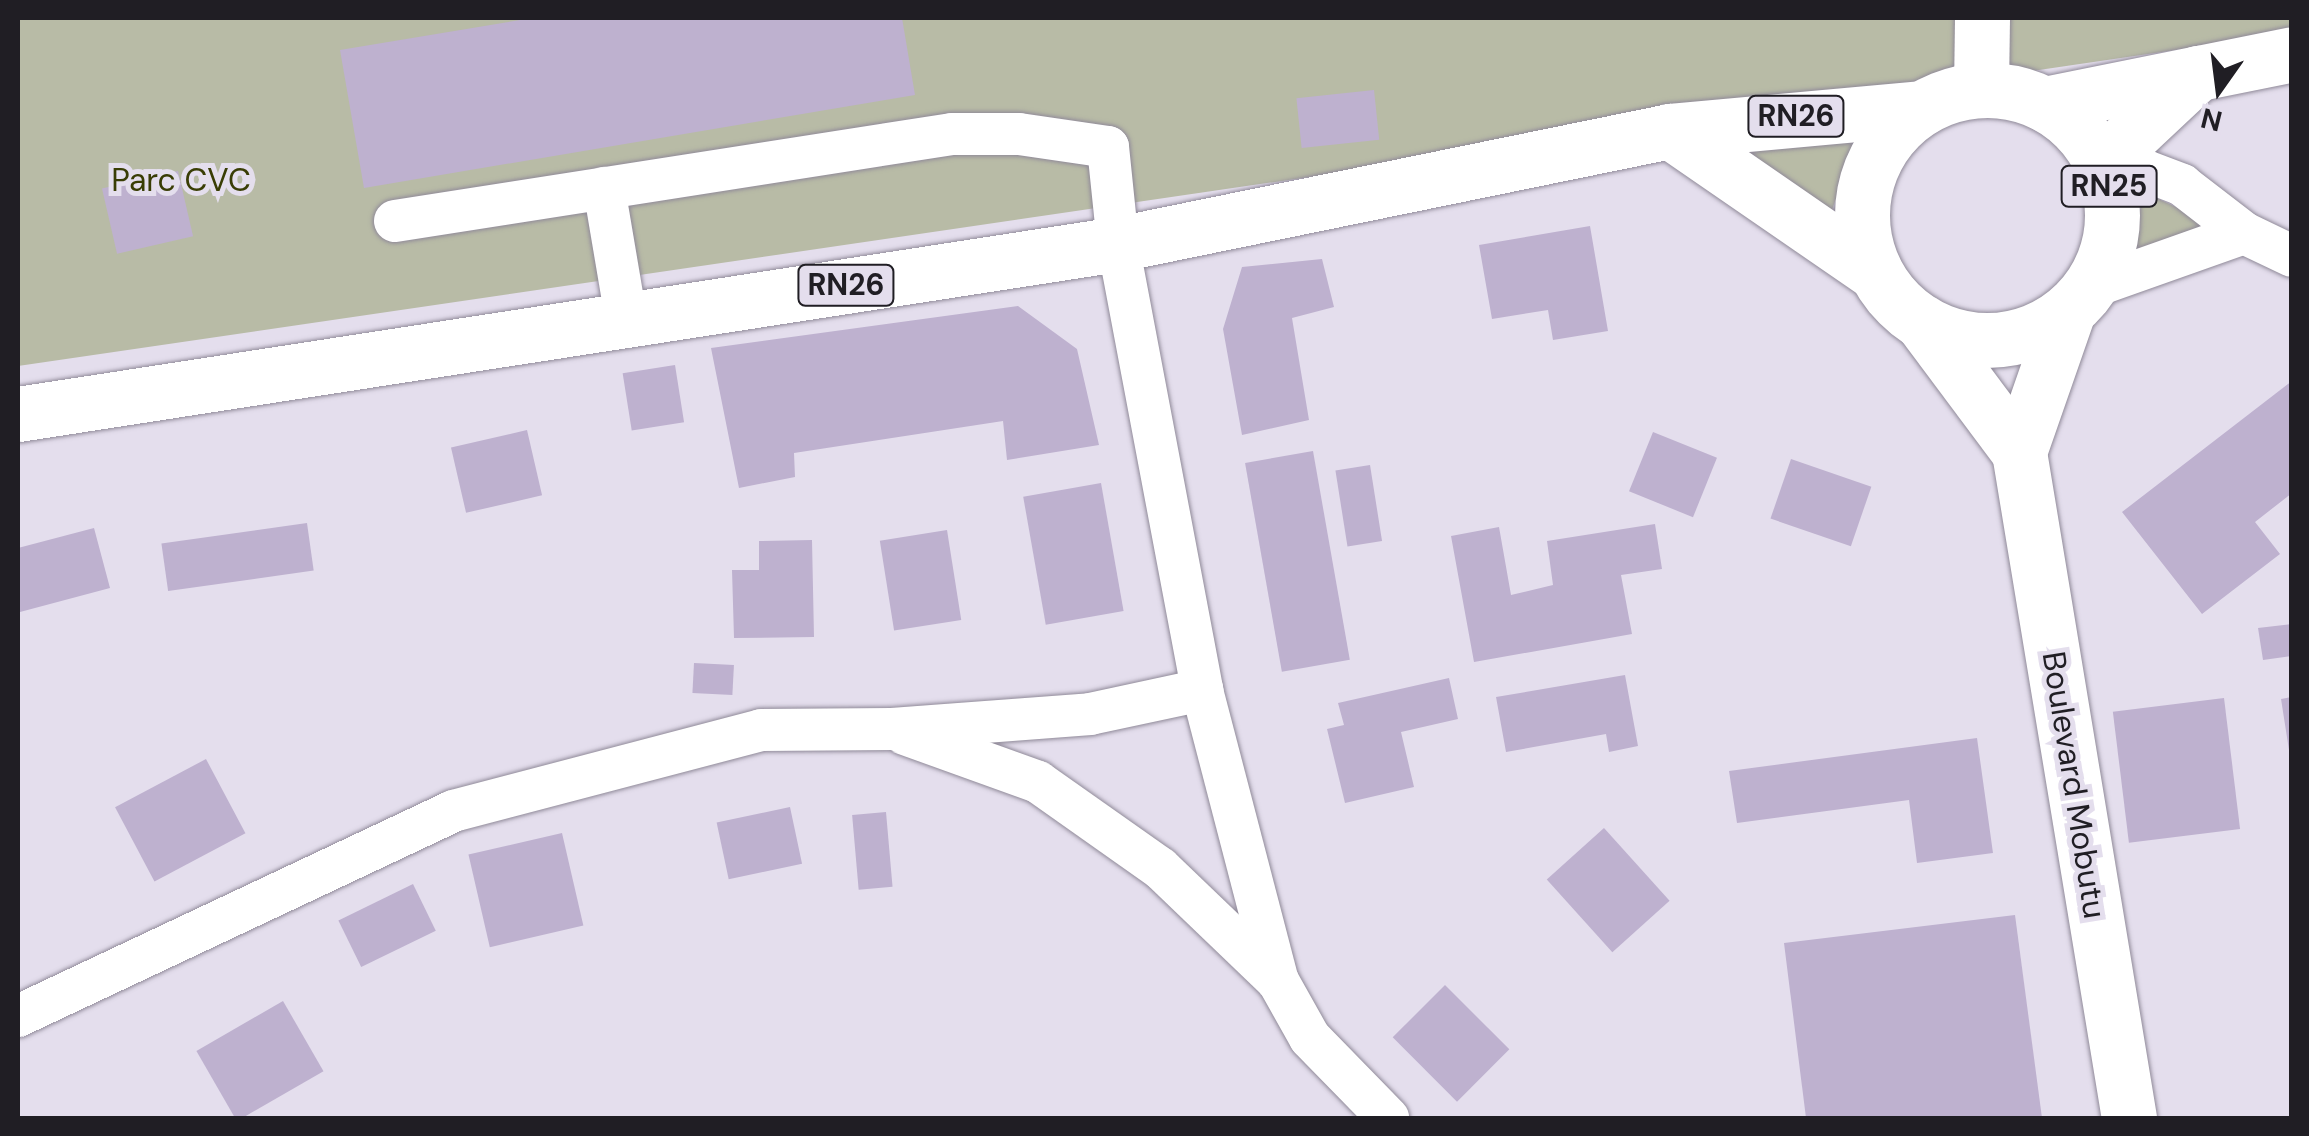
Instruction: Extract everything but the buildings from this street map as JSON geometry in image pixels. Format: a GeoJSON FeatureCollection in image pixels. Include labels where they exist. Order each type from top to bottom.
{"type":"FeatureCollection","features":[{"type":"Feature","properties":{"kind":"main road"},"geometry":{"type":"LineString","coordinates":[[1981,90],[1982,18]]}},
{"type":"Feature","properties":{"kind":"main road"},"geometry":{"type":"LineString","coordinates":[[2045,104],[2292,54]]}},
{"type":"Feature","properties":{"kind":"main road"},"geometry":{"type":"LineString","coordinates":[[2103,168],[2198,73]]}},
{"type":"Feature","properties":{"kind":"main road","name":"RN25"},"geometry":{"type":"LineString","coordinates":[[1981,90],[2045,104],[2078,129],[2103,168],[2112,228],[2078,300],[2019,452],[1922,322],[1876,273],[1862,212],[1866,182],[1878,152],[1921,108],[1981,90]]}},
{"type":"Feature","properties":{"kind":"main road","name":"RN26"},"geometry":{"type":"LineString","coordinates":[[18,414],[1118,244],[1670,131],[1921,108]]}},
{"type":"Feature","properties":{"kind":"main road","name":"RN26"},"geometry":{"type":"LineString","coordinates":[[1670,131],[1876,273]]}},
{"type":"Feature","properties":{"kind":"main road","name":"RN25"},"geometry":{"type":"LineString","coordinates":[[1922,322],[1981,340],[2012,338],[2078,300]]}},
{"type":"Feature","properties":{"kind":"main road","name":"Boulevard Mobutu"},"geometry":{"type":"LineString","coordinates":[[2019,452],[2129,1118]]}},
{"type":"Feature","properties":{"kind":"street"},"geometry":{"type":"LineString","coordinates":[[395,221],[952,134],[1019,134],[1108,147],[1118,244],[1202,690],[1278,981],[1310,1038],[1388,1118]]}},
{"type":"Feature","properties":{"kind":"street"},"geometry":{"type":"LineString","coordinates":[[2103,168],[2146,171],[2182,185],[2244,233],[2292,256]]}},
{"type":"Feature","properties":{"kind":"street"},"geometry":{"type":"LineString","coordinates":[[604,188],[626,318]]}},
{"type":"Feature","properties":{"kind":"street"},"geometry":{"type":"LineString","coordinates":[[2078,300],[2244,233]]}},
{"type":"Feature","properties":{"kind":"street"},"geometry":{"type":"LineString","coordinates":[[18,1016],[452,810],[761,730],[892,729],[1090,714],[1202,690]]}},
{"type":"Feature","properties":{"kind":"street"},"geometry":{"type":"LineString","coordinates":[[892,729],[1038,782],[1160,868],[1278,981]]}},
{"type":"Feature","properties":{"kind":"green space","name":"Parc CVC"},"geometry":{"type":"Polygon","coordinates":[[[18,18],[2291,18],[2292,33],[18,366],[18,18]]]}},
{"type":"Feature","properties":{"kind":"green space"},"geometry":{"type":"Polygon","coordinates":[[[1856,139],[1830,216],[1730,145],[1856,139]]]}},
{"type":"Feature","properties":{"kind":"green space"},"geometry":{"type":"Polygon","coordinates":[[[2146,193],[2214,225],[2124,254],[2146,193]]]}}]}
